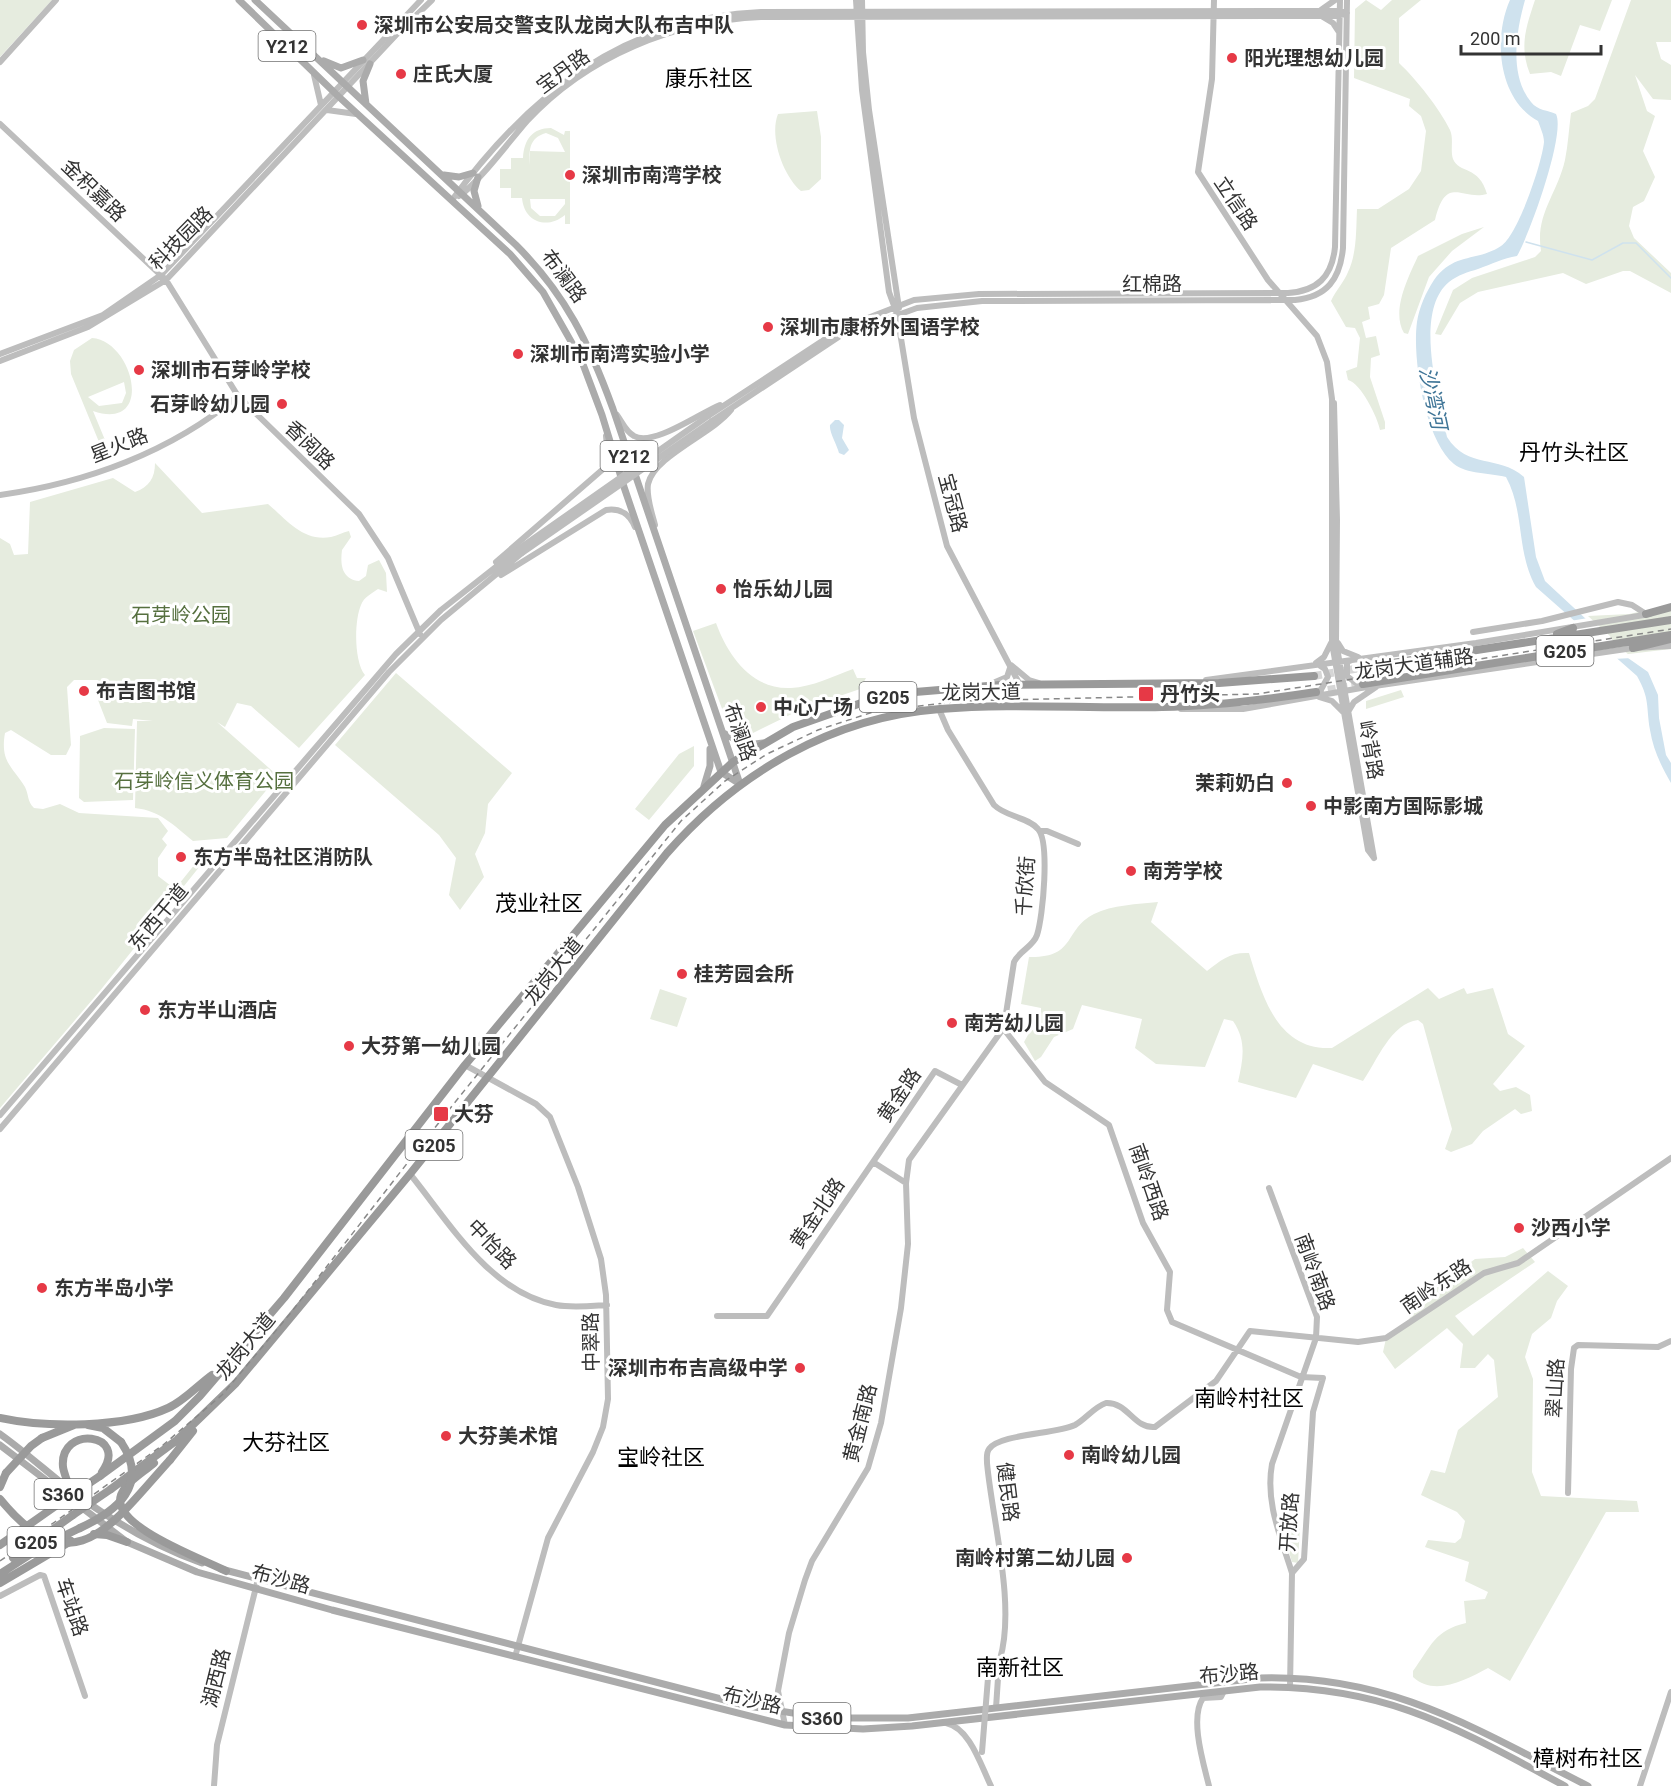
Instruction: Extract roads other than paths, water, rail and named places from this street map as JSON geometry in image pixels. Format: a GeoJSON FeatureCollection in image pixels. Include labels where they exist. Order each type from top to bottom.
{"type":"FeatureCollection","features":[{"type":"Feature","properties":{"kind":"highway"},"geometry":{"type":"LineString","coordinates":[[1646,614],[1671,609]]}},
{"type":"Feature","properties":{"kind":"highway","name":"G205"},"geometry":{"type":"LineString","coordinates":[[1360,668],[1478,646],[1535,641],[1624,623],[1671,620]]}},
{"type":"Feature","properties":{"kind":"highway"},"geometry":{"type":"LineString","coordinates":[[1535,641],[1573,628]]}},
{"type":"Feature","properties":{"kind":"highway","name":"G205"},"geometry":{"type":"LineString","coordinates":[[1362,686],[1643,642],[1671,634]]}},
{"type":"Feature","properties":{"kind":"highway"},"geometry":{"type":"LineString","coordinates":[[1633,648],[1643,642],[1671,639]]}},
{"type":"Feature","properties":{"kind":"highway","name":"龙岗大道"},"geometry":{"type":"LineString","coordinates":[[0,1545],[175,1421],[200,1396],[223,1366],[285,1298],[465,1065],[665,825],[704,786],[733,762],[793,727],[864,702],[903,693],[1020,685],[1257,682],[1314,676]]}},
{"type":"Feature","properties":{"kind":"highway","name":"龙岗大道"},"geometry":{"type":"LineString","coordinates":[[0,1568],[177,1440],[211,1410],[410,1174],[667,853],[691,825],[740,784],[774,762],[836,733],[872,721],[939,709],[1163,707],[1242,703],[1315,695]]}},
{"type":"Feature","properties":{"kind":"highway"},"geometry":{"type":"LineString","coordinates":[[0,1418],[21,1422],[79,1423],[151,1415],[171,1407],[223,1366]]}},
{"type":"Feature","properties":{"kind":"highway"},"geometry":{"type":"LineString","coordinates":[[0,1499],[21,1522],[48,1539],[77,1542],[91,1539],[110,1525],[170,1460],[211,1410]]}},
{"type":"Feature","properties":{"kind":"highway"},"geometry":{"type":"LineString","coordinates":[[0,1487],[6,1473],[31,1446],[42,1438],[79,1423],[103,1428],[121,1442],[130,1461],[128,1492],[116,1509],[45,1545],[0,1574]]}},
{"type":"Feature","properties":{"kind":"highway"},"geometry":{"type":"LineString","coordinates":[[70,1490],[63,1461],[70,1445],[81,1438],[97,1439],[108,1451],[109,1461],[100,1476]]}},
{"type":"Feature","properties":{"kind":"highway"},"geometry":{"type":"LineString","coordinates":[[177,1440],[125,1488],[119,1504],[121,1511],[135,1525],[161,1540],[226,1571]]}},
{"type":"Feature","properties":{"kind":"highway"},"geometry":{"type":"LineString","coordinates":[[0,1583],[77,1538],[93,1533],[127,1542]]}},
{"type":"Feature","properties":{"kind":"main road","name":"布澜路"},"geometry":{"type":"LineString","coordinates":[[239,0],[337,95],[452,200],[543,292],[580,359],[602,415],[646,553],[721,772],[740,784]]}},
{"type":"Feature","properties":{"kind":"main road","name":"布澜路"},"geometry":{"type":"LineString","coordinates":[[255,0],[538,267],[570,310],[592,353],[613,409],[740,784]]}},
{"type":"Feature","properties":{"kind":"main road"},"geometry":{"type":"LineString","coordinates":[[313,55],[341,68],[367,62],[363,81],[366,104]]}},
{"type":"Feature","properties":{"kind":"main road"},"geometry":{"type":"LineString","coordinates":[[314,71],[324,66]]}},
{"type":"Feature","properties":{"kind":"main road"},"geometry":{"type":"LineString","coordinates":[[440,173],[453,177],[476,175],[475,198],[480,211]]}},
{"type":"Feature","properties":{"kind":"main road"},"geometry":{"type":"LineString","coordinates":[[685,668],[699,663]]}},
{"type":"Feature","properties":{"kind":"main road"},"geometry":{"type":"LineString","coordinates":[[722,732],[747,745],[766,743]]}},
{"type":"Feature","properties":{"kind":"main road"},"geometry":{"type":"LineString","coordinates":[[704,786],[710,766],[710,740]]}},
{"type":"Feature","properties":{"kind":"main road","name":"S360"},"geometry":{"type":"LineString","coordinates":[[0,1434],[70,1490]]}},
{"type":"Feature","properties":{"kind":"main road","name":"布沙路"},"geometry":{"type":"LineString","coordinates":[[0,1446],[127,1542],[196,1572],[255,1590],[785,1725],[863,1729],[944,1723],[1224,1691],[1290,1687],[1356,1695],[1418,1712],[1565,1786]]}},
{"type":"Feature","properties":{"kind":"main road","name":"布沙路"},"geometry":{"type":"LineString","coordinates":[[70,1490],[132,1530],[175,1554],[226,1571],[518,1648],[782,1713],[863,1719],[908,1718],[1259,1678],[1291,1677],[1368,1687],[1422,1704],[1448,1714],[1588,1786]]}},
{"type":"Feature","properties":{"kind":"street"},"geometry":{"type":"LineString","coordinates":[[0,62],[56,0]]}},
{"type":"Feature","properties":{"kind":"street"},"geometry":{"type":"LineString","coordinates":[[367,62],[421,0]]}},
{"type":"Feature","properties":{"kind":"street"},"geometry":{"type":"LineString","coordinates":[[367,62],[432,0]]}},
{"type":"Feature","properties":{"kind":"street","name":"宝冠路"},"geometry":{"type":"LineString","coordinates":[[856,0],[897,314],[912,407],[945,537],[956,565],[1020,685]]}},
{"type":"Feature","properties":{"kind":"street","name":"宝冠路"},"geometry":{"type":"LineString","coordinates":[[859,14],[862,0]]}},
{"type":"Feature","properties":{"kind":"street","name":"立信路"},"geometry":{"type":"LineString","coordinates":[[1214,0],[1212,79],[1198,172],[1204,186],[1278,293],[1317,336],[1327,362],[1332,399],[1334,449],[1334,639],[1341,691]]}},
{"type":"Feature","properties":{"kind":"street"},"geometry":{"type":"LineString","coordinates":[[1335,0],[1319,13],[1333,23],[1340,37]]}},
{"type":"Feature","properties":{"kind":"street","name":"红棉路"},"geometry":{"type":"LineString","coordinates":[[733,403],[832,341],[859,327],[917,308],[969,302],[1284,300],[1305,299],[1324,292],[1340,269],[1343,248],[1342,13],[1340,0]]}},
{"type":"Feature","properties":{"kind":"street","name":"红棉路"},"geometry":{"type":"LineString","coordinates":[[521,551],[825,337],[858,320],[896,306],[922,298],[968,294],[1302,292],[1322,282],[1332,266],[1335,247],[1340,37],[1342,13],[1347,0]]}},
{"type":"Feature","properties":{"kind":"street","name":"宝丹路"},"geometry":{"type":"LineString","coordinates":[[452,200],[530,118],[558,93],[601,63],[642,43],[681,29],[726,20],[859,14],[1342,13]]}},
{"type":"Feature","properties":{"kind":"street","name":"科技园路"},"geometry":{"type":"LineString","coordinates":[[0,361],[88,327],[164,278],[367,62]]}},
{"type":"Feature","properties":{"kind":"street"},"geometry":{"type":"LineString","coordinates":[[314,71],[324,107],[361,115]]}},
{"type":"Feature","properties":{"kind":"street","name":"金积嘉路"},"geometry":{"type":"LineString","coordinates":[[0,124],[164,278]]}},
{"type":"Feature","properties":{"kind":"street"},"geometry":{"type":"LineString","coordinates":[[488,235],[496,226]]}},
{"type":"Feature","properties":{"kind":"street","name":"科技园路"},"geometry":{"type":"LineString","coordinates":[[0,354],[103,315],[164,278]]}},
{"type":"Feature","properties":{"kind":"street","name":"香阅路"},"geometry":{"type":"LineString","coordinates":[[164,278],[238,396],[354,508],[371,530],[392,566],[420,635]]}},
{"type":"Feature","properties":{"kind":"street","name":"星火路"},"geometry":{"type":"LineString","coordinates":[[0,495],[63,483],[135,459],[200,423],[238,396]]}},
{"type":"Feature","properties":{"kind":"street"},"geometry":{"type":"LineString","coordinates":[[613,409],[629,432],[644,439],[658,436],[733,403]]}},
{"type":"Feature","properties":{"kind":"street"},"geometry":{"type":"LineString","coordinates":[[661,549],[648,496],[651,477],[662,464],[723,420],[733,403]]}},
{"type":"Feature","properties":{"kind":"street"},"geometry":{"type":"LineString","coordinates":[[461,598],[602,470],[608,458],[602,415]]}},
{"type":"Feature","properties":{"kind":"street"},"geometry":{"type":"LineString","coordinates":[[461,598],[606,510],[617,510],[629,516],[646,553]]}},
{"type":"Feature","properties":{"kind":"street","name":"东西干道"},"geometry":{"type":"LineString","coordinates":[[0,1114],[225,850],[420,635],[461,598],[521,551]]}},
{"type":"Feature","properties":{"kind":"street"},"geometry":{"type":"LineString","coordinates":[[1473,632],[1542,621],[1618,603],[1632,605],[1646,614]]}},
{"type":"Feature","properties":{"kind":"street"},"geometry":{"type":"LineString","coordinates":[[1624,623],[1630,614],[1632,605]]}},
{"type":"Feature","properties":{"kind":"street","name":"龙岗大道辅路"},"geometry":{"type":"LineString","coordinates":[[1177,682],[1354,659],[1478,646],[1573,628],[1624,623],[1646,614]]}},
{"type":"Feature","properties":{"kind":"street","name":"东西干道"},"geometry":{"type":"LineString","coordinates":[[0,1129],[420,635]]}},
{"type":"Feature","properties":{"kind":"street"},"geometry":{"type":"LineString","coordinates":[[1306,667],[1324,657],[1334,639],[1349,655],[1365,658]]}},
{"type":"Feature","properties":{"kind":"street","name":"龙岗大道辅路"},"geometry":{"type":"LineString","coordinates":[[1315,695],[1491,666],[1633,648],[1671,646]]}},
{"type":"Feature","properties":{"kind":"street"},"geometry":{"type":"LineString","coordinates":[[1354,659],[1347,662],[1345,669],[1350,680],[1362,686]]}},
{"type":"Feature","properties":{"kind":"street"},"geometry":{"type":"LineString","coordinates":[[1011,665],[1029,680],[1054,684]]}},
{"type":"Feature","properties":{"kind":"street"},"geometry":{"type":"LineString","coordinates":[[981,687],[1002,681],[1010,673],[1011,665]]}},
{"type":"Feature","properties":{"kind":"street"},"geometry":{"type":"LineString","coordinates":[[1319,665],[1328,672],[1328,677],[1315,695],[1327,699],[1345,712],[1354,702],[1378,686]]}},
{"type":"Feature","properties":{"kind":"street","name":"岭背路"},"geometry":{"type":"LineString","coordinates":[[1341,691],[1374,858],[1368,850],[1358,781]]}},
{"type":"Feature","properties":{"kind":"street","name":"千欣街"},"geometry":{"type":"LineString","coordinates":[[939,709],[948,730],[994,805],[1003,813],[1037,827],[1045,849],[1039,925],[1034,940],[1018,954],[1014,962],[1005,1026]]}},
{"type":"Feature","properties":{"kind":"street"},"geometry":{"type":"LineString","coordinates":[[1040,831],[1047,831],[1078,844]]}},
{"type":"Feature","properties":{"kind":"street"},"geometry":{"type":"LineString","coordinates":[[962,1085],[1005,1026]]}},
{"type":"Feature","properties":{"kind":"street","name":"南岭西路"},"geometry":{"type":"LineString","coordinates":[[1005,1026],[1013,1043],[1045,1082],[1109,1125],[1143,1222],[1170,1272],[1167,1310],[1172,1322],[1301,1377]]}},
{"type":"Feature","properties":{"kind":"street","name":"中翠路"},"geometry":{"type":"LineString","coordinates":[[465,1065],[536,1104],[550,1117],[557,1130],[601,1259],[607,1305],[608,1399],[603,1427],[593,1452],[548,1538],[515,1657]]}},
{"type":"Feature","properties":{"kind":"street","name":"黄金路"},"geometry":{"type":"LineString","coordinates":[[873,1162],[935,1071],[962,1085]]}},
{"type":"Feature","properties":{"kind":"street","name":"黄金南路"},"geometry":{"type":"LineString","coordinates":[[785,1725],[778,1691],[789,1633],[805,1580],[813,1561],[868,1468],[874,1452],[902,1296],[908,1244],[906,1183],[909,1160],[962,1085]]}},
{"type":"Feature","properties":{"kind":"street","name":"南岭东路"},"geometry":{"type":"LineString","coordinates":[[1235,1350],[1250,1331],[1373,1341],[1401,1330],[1484,1273],[1518,1263],[1671,1158]]}},
{"type":"Feature","properties":{"kind":"street"},"geometry":{"type":"LineString","coordinates":[[873,1162],[906,1183]]}},
{"type":"Feature","properties":{"kind":"street","name":"黄金北路"},"geometry":{"type":"LineString","coordinates":[[717,1316],[767,1316],[873,1162]]}},
{"type":"Feature","properties":{"kind":"street","name":"中怡路"},"geometry":{"type":"LineString","coordinates":[[410,1174],[478,1258],[498,1277],[529,1297],[555,1305],[607,1305]]}},
{"type":"Feature","properties":{"kind":"street","name":"南岭南路"},"geometry":{"type":"LineString","coordinates":[[1269,1188],[1317,1317],[1316,1338],[1301,1377],[1269,1480],[1270,1505],[1292,1573]]}},
{"type":"Feature","properties":{"kind":"street","name":"翠山路"},"geometry":{"type":"LineString","coordinates":[[1568,1493],[1571,1362],[1574,1348],[1578,1346],[1658,1347],[1671,1341]]}},
{"type":"Feature","properties":{"kind":"street","name":"健民路"},"geometry":{"type":"LineString","coordinates":[[979,1762],[982,1752],[988,1678],[999,1662],[1003,1643],[1003,1593],[988,1478],[988,1449],[1002,1440],[1063,1430],[1077,1424],[1106,1403],[1120,1406],[1141,1425],[1155,1427],[1216,1381],[1235,1350]]}},
{"type":"Feature","properties":{"kind":"street","name":"开放路"},"geometry":{"type":"LineString","coordinates":[[1290,1687],[1292,1573],[1304,1559],[1313,1412],[1323,1378],[1301,1377]]}},
{"type":"Feature","properties":{"kind":"street","name":"车站路"},"geometry":{"type":"LineString","coordinates":[[0,1596],[40,1575],[44,1576],[85,1696]]}},
{"type":"Feature","properties":{"kind":"street","name":"湖西路"},"geometry":{"type":"LineString","coordinates":[[214,1786],[217,1745],[258,1579]]}},
{"type":"Feature","properties":{"kind":"street"},"geometry":{"type":"LineString","coordinates":[[996,1708],[999,1662]]}},
{"type":"Feature","properties":{"kind":"street"},"geometry":{"type":"LineString","coordinates":[[1209,1786],[1199,1748],[1199,1706],[1203,1698],[1221,1697],[1224,1691]]}},
{"type":"Feature","properties":{"kind":"street"},"geometry":{"type":"LineString","coordinates":[[1640,1786],[1671,1692]]}},
{"type":"Feature","properties":{"kind":"street"},"geometry":{"type":"LineString","coordinates":[[966,1737],[966,1726],[970,1720]]}},
{"type":"Feature","properties":{"kind":"street"},"geometry":{"type":"LineString","coordinates":[[944,1723],[956,1727],[966,1737],[991,1786]]}},
{"type":"Feature","properties":{"kind":"water","name":"沙湾河"},"geometry":{"type":"Polygon","coordinates":[[[1510,0],[1525,0],[1516,53],[1520,79],[1524,91],[1534,105],[1556,114],[1558,125],[1556,142],[1545,185],[1530,228],[1517,256],[1459,276],[1449,282],[1438,296],[1432,313],[1430,334],[1439,401],[1447,437],[1455,447],[1464,454],[1504,466],[1524,477],[1536,557],[1545,581],[1628,658],[1648,672],[1658,695],[1659,718],[1666,755],[1671,763],[1671,783],[1653,744],[1646,697],[1637,676],[1536,587],[1526,560],[1516,504],[1506,477],[1472,471],[1454,464],[1444,453],[1435,437],[1423,398],[1416,337],[1418,317],[1426,295],[1434,280],[1450,265],[1492,251],[1508,239],[1522,214],[1542,152],[1544,139],[1538,121],[1514,98],[1503,66],[1502,32],[1510,0]]]}},
{"type":"Feature","properties":{"kind":"water"},"geometry":{"type":"Polygon","coordinates":[[[835,420],[839,420],[844,425],[842,438],[849,450],[844,455],[839,453],[831,431],[830,425],[835,420]]]}},
{"type":"Feature","properties":{"kind":"waterway"},"geometry":{"type":"LineString","coordinates":[[1526,242],[1592,260],[1623,243],[1636,243],[1671,278]]}},
{"type":"Feature","properties":{"kind":"tunnel"},"geometry":{"type":"LineString","coordinates":[[1314,676],[1360,668]]}},
{"type":"Feature","properties":{"kind":"tunnel"},"geometry":{"type":"LineString","coordinates":[[1316,692],[1363,684]]}},
{"type":"Feature","properties":{"kind":"railway"},"geometry":{"type":"LineString","coordinates":[[0,1561],[163,1445],[222,1395],[289,1315],[444,1116],[681,821],[725,781],[767,754],[818,730],[873,712],[960,701],[1257,694],[1671,629]]}},
{"type":"Feature","properties":{"kind":"place","name":"深圳市公安局交警支队龙岗大队布吉中队"},"geometry":{"type":"Point","coordinates":[362,25]}},
{"type":"Feature","properties":{"kind":"place","name":"阳光理想幼儿园"},"geometry":{"type":"Point","coordinates":[1232,58]}},
{"type":"Feature","properties":{"kind":"place","name":"庄氏大厦"},"geometry":{"type":"Point","coordinates":[401,74]}},
{"type":"Feature","properties":{"kind":"place","name":"深圳市南湾学校"},"geometry":{"type":"Point","coordinates":[570,175]}},
{"type":"Feature","properties":{"kind":"place","name":"深圳市康桥外国语学校"},"geometry":{"type":"Point","coordinates":[768,327]}},
{"type":"Feature","properties":{"kind":"place","name":"深圳市南湾实验小学"},"geometry":{"type":"Point","coordinates":[518,354]}},
{"type":"Feature","properties":{"kind":"place","name":"深圳市石芽岭学校"},"geometry":{"type":"Point","coordinates":[139,370]}},
{"type":"Feature","properties":{"kind":"place","name":"石芽岭幼儿园"},"geometry":{"type":"Point","coordinates":[282,404]}},
{"type":"Feature","properties":{"kind":"place","name":"怡乐幼儿园"},"geometry":{"type":"Point","coordinates":[721,589]}},
{"type":"Feature","properties":{"kind":"place","name":"布吉图书馆"},"geometry":{"type":"Point","coordinates":[84,691]}},
{"type":"Feature","properties":{"kind":"place","name":"丹竹头"},"geometry":{"type":"Point","coordinates":[1146,694]}},
{"type":"Feature","properties":{"kind":"place","name":"中心广场"},"geometry":{"type":"Point","coordinates":[761,707]}},
{"type":"Feature","properties":{"kind":"place","name":"茉莉奶白"},"geometry":{"type":"Point","coordinates":[1287,783]}},
{"type":"Feature","properties":{"kind":"place","name":"中影南方国际影城"},"geometry":{"type":"Point","coordinates":[1311,806]}},
{"type":"Feature","properties":{"kind":"place","name":"东方半岛社区消防队"},"geometry":{"type":"Point","coordinates":[181,857]}},
{"type":"Feature","properties":{"kind":"place","name":"南芳学校"},"geometry":{"type":"Point","coordinates":[1131,871]}},
{"type":"Feature","properties":{"kind":"place","name":"桂芳园会所"},"geometry":{"type":"Point","coordinates":[682,974]}},
{"type":"Feature","properties":{"kind":"place","name":"东方半山酒店"},"geometry":{"type":"Point","coordinates":[145,1010]}},
{"type":"Feature","properties":{"kind":"place","name":"南芳幼儿园"},"geometry":{"type":"Point","coordinates":[952,1023]}},
{"type":"Feature","properties":{"kind":"place","name":"大芬第一幼儿园"},"geometry":{"type":"Point","coordinates":[349,1046]}},
{"type":"Feature","properties":{"kind":"place","name":"大芬"},"geometry":{"type":"Point","coordinates":[441,1114]}},
{"type":"Feature","properties":{"kind":"place","name":"沙西小学"},"geometry":{"type":"Point","coordinates":[1519,1228]}},
{"type":"Feature","properties":{"kind":"place","name":"东方半岛小学"},"geometry":{"type":"Point","coordinates":[42,1288]}},
{"type":"Feature","properties":{"kind":"place","name":"深圳市布吉高级中学"},"geometry":{"type":"Point","coordinates":[800,1368]}},
{"type":"Feature","properties":{"kind":"place","name":"大芬美术馆"},"geometry":{"type":"Point","coordinates":[446,1436]}},
{"type":"Feature","properties":{"kind":"place","name":"南岭幼儿园"},"geometry":{"type":"Point","coordinates":[1069,1455]}},
{"type":"Feature","properties":{"kind":"place","name":"南岭村第二幼儿园"},"geometry":{"type":"Point","coordinates":[1127,1558]}},
{"type":"Feature","properties":{"kind":"district","name":"康乐社区"},"geometry":{"type":"Point","coordinates":[709,78]}},
{"type":"Feature","properties":{"kind":"district","name":"丹竹头社区"},"geometry":{"type":"Point","coordinates":[1574,452]}},
{"type":"Feature","properties":{"kind":"district","name":"茂业社区"},"geometry":{"type":"Point","coordinates":[539,903]}},
{"type":"Feature","properties":{"kind":"district","name":"南岭村社区"},"geometry":{"type":"Point","coordinates":[1249,1398]}},
{"type":"Feature","properties":{"kind":"district","name":"大芬社区"},"geometry":{"type":"Point","coordinates":[286,1442]}},
{"type":"Feature","properties":{"kind":"district","name":"宝岭社区"},"geometry":{"type":"Point","coordinates":[661,1457]}},
{"type":"Feature","properties":{"kind":"district","name":"南新社区"},"geometry":{"type":"Point","coordinates":[1020,1667]}},
{"type":"Feature","properties":{"kind":"district","name":"樟树布社区"},"geometry":{"type":"Point","coordinates":[1588,1758]}},
{"type":"Feature","properties":{"kind":"park label","name":"石芽岭公园"},"geometry":{"type":"Point","coordinates":[181,615]}},
{"type":"Feature","properties":{"kind":"park label","name":"石芽岭信义体育公园"},"geometry":{"type":"Point","coordinates":[204,781]}}]}
